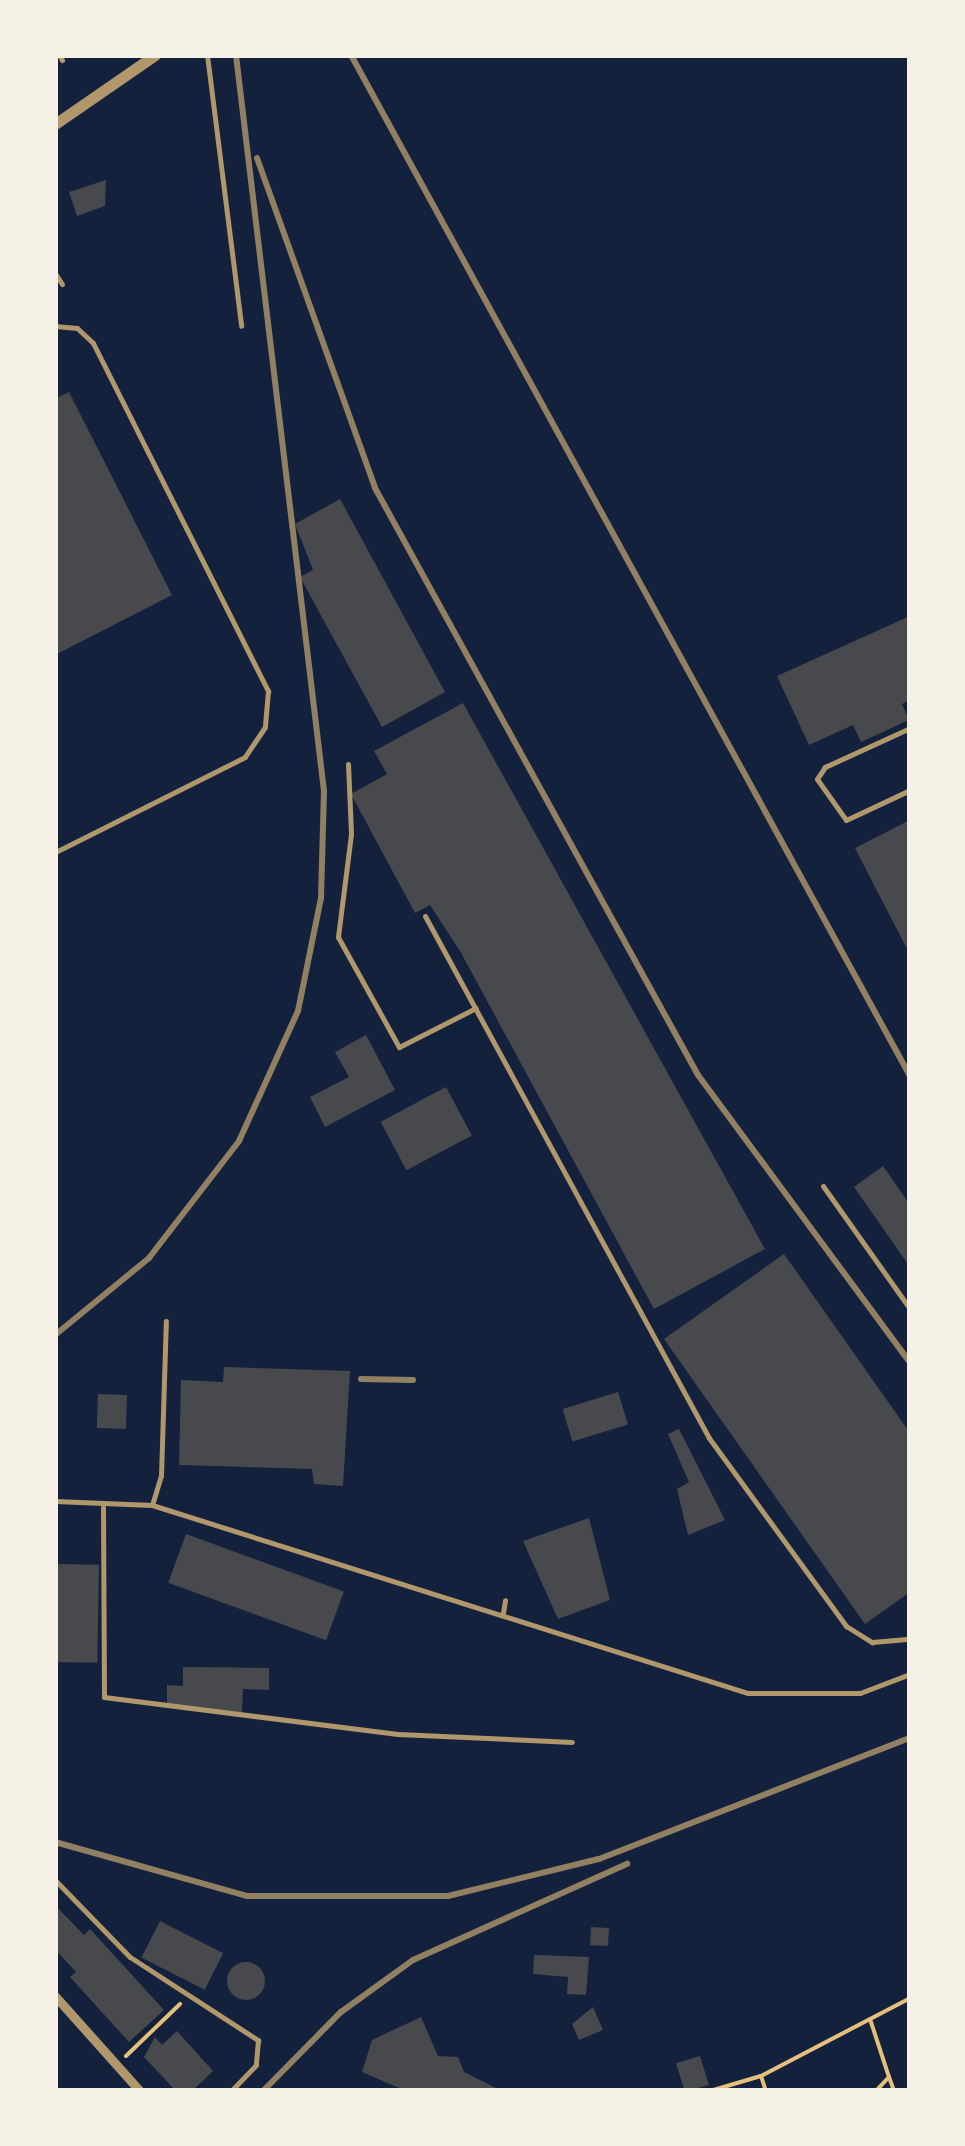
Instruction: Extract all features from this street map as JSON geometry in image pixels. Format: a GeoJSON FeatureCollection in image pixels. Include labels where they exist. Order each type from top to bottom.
{"type":"FeatureCollection","features":[{"type":"Feature","properties":{"kind":"street"},"geometry":{"type":"LineString","coordinates":[[55,124],[155,55]]}},
{"type":"Feature","properties":{"kind":"street"},"geometry":{"type":"LineString","coordinates":[[55,1996],[140,2091]]}},
{"type":"Feature","properties":{"kind":"lane"},"geometry":{"type":"LineString","coordinates":[[207,55],[242,326]]}},
{"type":"Feature","properties":{"kind":"lane"},"geometry":{"type":"LineString","coordinates":[[55,273],[62,284]]}},
{"type":"Feature","properties":{"kind":"lane"},"geometry":{"type":"LineString","coordinates":[[55,326],[77,328],[93,344],[268,691],[265,727],[245,757],[55,852]]}},
{"type":"Feature","properties":{"kind":"lane"},"geometry":{"type":"LineString","coordinates":[[910,728],[825,767],[817,779],[846,820],[910,790]]}},
{"type":"Feature","properties":{"kind":"lane"},"geometry":{"type":"LineString","coordinates":[[348,764],[351,834],[338,937],[399,1047],[476,1008]]}},
{"type":"Feature","properties":{"kind":"lane"},"geometry":{"type":"LineString","coordinates":[[426,916],[709,1438],[846,1626],[872,1642],[910,1639]]}},
{"type":"Feature","properties":{"kind":"lane"},"geometry":{"type":"LineString","coordinates":[[823,1186],[910,1309]]}},
{"type":"Feature","properties":{"kind":"lane"},"geometry":{"type":"LineString","coordinates":[[152,1505],[161,1476],[166,1321]]}},
{"type":"Feature","properties":{"kind":"lane"},"geometry":{"type":"LineString","coordinates":[[55,1501],[103,1506],[152,1505],[783,1700],[860,1693],[910,1674]]}},
{"type":"Feature","properties":{"kind":"lane"},"geometry":{"type":"LineString","coordinates":[[103,1506],[104,1697],[360,1730],[572,1742]]}},
{"type":"Feature","properties":{"kind":"lane"},"geometry":{"type":"LineString","coordinates":[[503,1612],[505,1600]]}},
{"type":"Feature","properties":{"kind":"lane"},"geometry":{"type":"LineString","coordinates":[[55,1880],[130,1957],[258,2040],[256,2065],[231,2091]]}},
{"type":"Feature","properties":{"kind":"path"},"geometry":{"type":"LineString","coordinates":[[710,2091],[760,2076],[910,1998]]}},
{"type":"Feature","properties":{"kind":"path"},"geometry":{"type":"LineString","coordinates":[[116,2064],[170,2018]]}},
{"type":"Feature","properties":{"kind":"path"},"geometry":{"type":"LineString","coordinates":[[870,2019],[894,2091]]}},
{"type":"Feature","properties":{"kind":"path"},"geometry":{"type":"LineString","coordinates":[[760,2076],[766,2091]]}},
{"type":"Feature","properties":{"kind":"path"},"geometry":{"type":"LineString","coordinates":[[839,2091],[874,2091],[889,2077]]}},
{"type":"Feature","properties":{"kind":"building"},"geometry":{"type":"Polygon","coordinates":[[[106,180],[105,206],[77,216],[69,192],[106,180]]]}},
{"type":"Feature","properties":{"kind":"building"},"geometry":{"type":"Polygon","coordinates":[[[69,392],[172,595],[55,655],[55,399],[69,392]]]}},
{"type":"Feature","properties":{"kind":"building"},"geometry":{"type":"Polygon","coordinates":[[[340,499],[445,692],[382,727],[300,577],[313,570],[295,524],[340,499]]]}},
{"type":"Feature","properties":{"kind":"building"},"geometry":{"type":"Polygon","coordinates":[[[910,616],[910,700],[902,704],[909,720],[861,742],[853,725],[809,745],[777,676],[910,616]]]}},
{"type":"Feature","properties":{"kind":"building"},"geometry":{"type":"Polygon","coordinates":[[[463,703],[765,1249],[654,1309],[460,951],[430,905],[415,913],[351,794],[387,774],[374,751],[463,703]]]}},
{"type":"Feature","properties":{"kind":"building"},"geometry":{"type":"Polygon","coordinates":[[[910,820],[910,945],[906,947],[855,848],[910,820]]]}},
{"type":"Feature","properties":{"kind":"building"},"geometry":{"type":"Polygon","coordinates":[[[366,1035],[395,1090],[325,1127],[310,1097],[349,1077],[335,1052],[366,1035]]]}},
{"type":"Feature","properties":{"kind":"building"},"geometry":{"type":"Polygon","coordinates":[[[446,1087],[472,1136],[406,1170],[381,1122],[446,1087]]]}},
{"type":"Feature","properties":{"kind":"building"},"geometry":{"type":"Polygon","coordinates":[[[883,1166],[910,1205],[910,1267],[854,1187],[883,1166]]]}},
{"type":"Feature","properties":{"kind":"building"},"geometry":{"type":"Polygon","coordinates":[[[784,1254],[910,1433],[910,1592],[865,1624],[664,1339],[784,1254]]]}},
{"type":"Feature","properties":{"kind":"building"},"geometry":{"type":"Polygon","coordinates":[[[224,1367],[350,1371],[343,1486],[314,1484],[312,1469],[179,1465],[181,1380],[223,1382],[224,1367]]]}},
{"type":"Feature","properties":{"kind":"building"},"geometry":{"type":"Polygon","coordinates":[[[618,1392],[628,1425],[572,1441],[563,1409],[618,1392]]]}},
{"type":"Feature","properties":{"kind":"building"},"geometry":{"type":"Polygon","coordinates":[[[98,1394],[127,1395],[126,1429],[97,1428],[98,1394]]]}},
{"type":"Feature","properties":{"kind":"building"},"geometry":{"type":"Polygon","coordinates":[[[679,1429],[725,1520],[688,1535],[677,1489],[689,1482],[668,1434],[679,1429]]]}},
{"type":"Feature","properties":{"kind":"building"},"geometry":{"type":"Polygon","coordinates":[[[589,1518],[610,1600],[558,1619],[523,1541],[589,1518]]]}},
{"type":"Feature","properties":{"kind":"building"},"geometry":{"type":"Polygon","coordinates":[[[186,1534],[344,1591],[326,1640],[168,1583],[186,1534]]]}},
{"type":"Feature","properties":{"kind":"building"},"geometry":{"type":"Polygon","coordinates":[[[55,1564],[99,1565],[97,1663],[55,1662],[55,1564]]]}},
{"type":"Feature","properties":{"kind":"building"},"geometry":{"type":"Polygon","coordinates":[[[183,1667],[269,1668],[269,1690],[243,1689],[242,1713],[167,1704],[167,1685],[183,1686],[183,1667]]]}},
{"type":"Feature","properties":{"kind":"building"},"geometry":{"type":"Polygon","coordinates":[[[55,1905],[84,1935],[90,1929],[164,2010],[129,2042],[70,1977],[76,1972],[55,1949],[55,1905]]]}},
{"type":"Feature","properties":{"kind":"building"},"geometry":{"type":"Polygon","coordinates":[[[160,1921],[223,1953],[205,1990],[141,1958],[160,1921]]]}},
{"type":"Feature","properties":{"kind":"building"},"geometry":{"type":"Polygon","coordinates":[[[591,1927],[609,1928],[608,1946],[590,1945],[591,1927]]]}},
{"type":"Feature","properties":{"kind":"building"},"geometry":{"type":"Polygon","coordinates":[[[534,1955],[589,1957],[586,1995],[567,1994],[568,1977],[533,1974],[534,1955]]]}},
{"type":"Feature","properties":{"kind":"building"},"geometry":{"type":"Polygon","coordinates":[[[246,1962],[259,1968],[265,1981],[259,1994],[246,2000],[233,1994],[227,1981],[233,1968],[246,1962]]]}},
{"type":"Feature","properties":{"kind":"building"},"geometry":{"type":"Polygon","coordinates":[[[593,2007],[603,2030],[579,2040],[572,2024],[593,2007]]]}},
{"type":"Feature","properties":{"kind":"building"},"geometry":{"type":"Polygon","coordinates":[[[421,2017],[438,2056],[458,2057],[464,2072],[502,2091],[406,2091],[362,2072],[372,2040],[421,2017]]]}},
{"type":"Feature","properties":{"kind":"building"},"geometry":{"type":"Polygon","coordinates":[[[177,2031],[213,2071],[192,2091],[176,2091],[144,2057],[155,2037],[162,2045],[177,2031]]]}},
{"type":"Feature","properties":{"kind":"building"},"geometry":{"type":"Polygon","coordinates":[[[700,2056],[709,2085],[685,2091],[676,2063],[700,2056]]]}},
{"type":"Feature","properties":{"kind":"railway"},"geometry":{"type":"LineString","coordinates":[[55,1335],[149,1258],[239,1141],[298,1011],[321,898],[324,791],[236,55]]}},
{"type":"Feature","properties":{"kind":"railway"},"geometry":{"type":"LineString","coordinates":[[351,55],[910,1076]]}},
{"type":"Feature","properties":{"kind":"railway"},"geometry":{"type":"LineString","coordinates":[[257,158],[375,488],[698,1075],[910,1363]]}},
{"type":"Feature","properties":{"kind":"railway"},"geometry":{"type":"LineString","coordinates":[[361,1379],[413,1380]]}},
{"type":"Feature","properties":{"kind":"railway"},"geometry":{"type":"LineString","coordinates":[[55,1842],[247,1896],[448,1896],[599,1859],[910,1738]]}},
{"type":"Feature","properties":{"kind":"railway"},"geometry":{"type":"LineString","coordinates":[[263,2091],[341,2012],[413,1960],[627,1864]]}}]}
